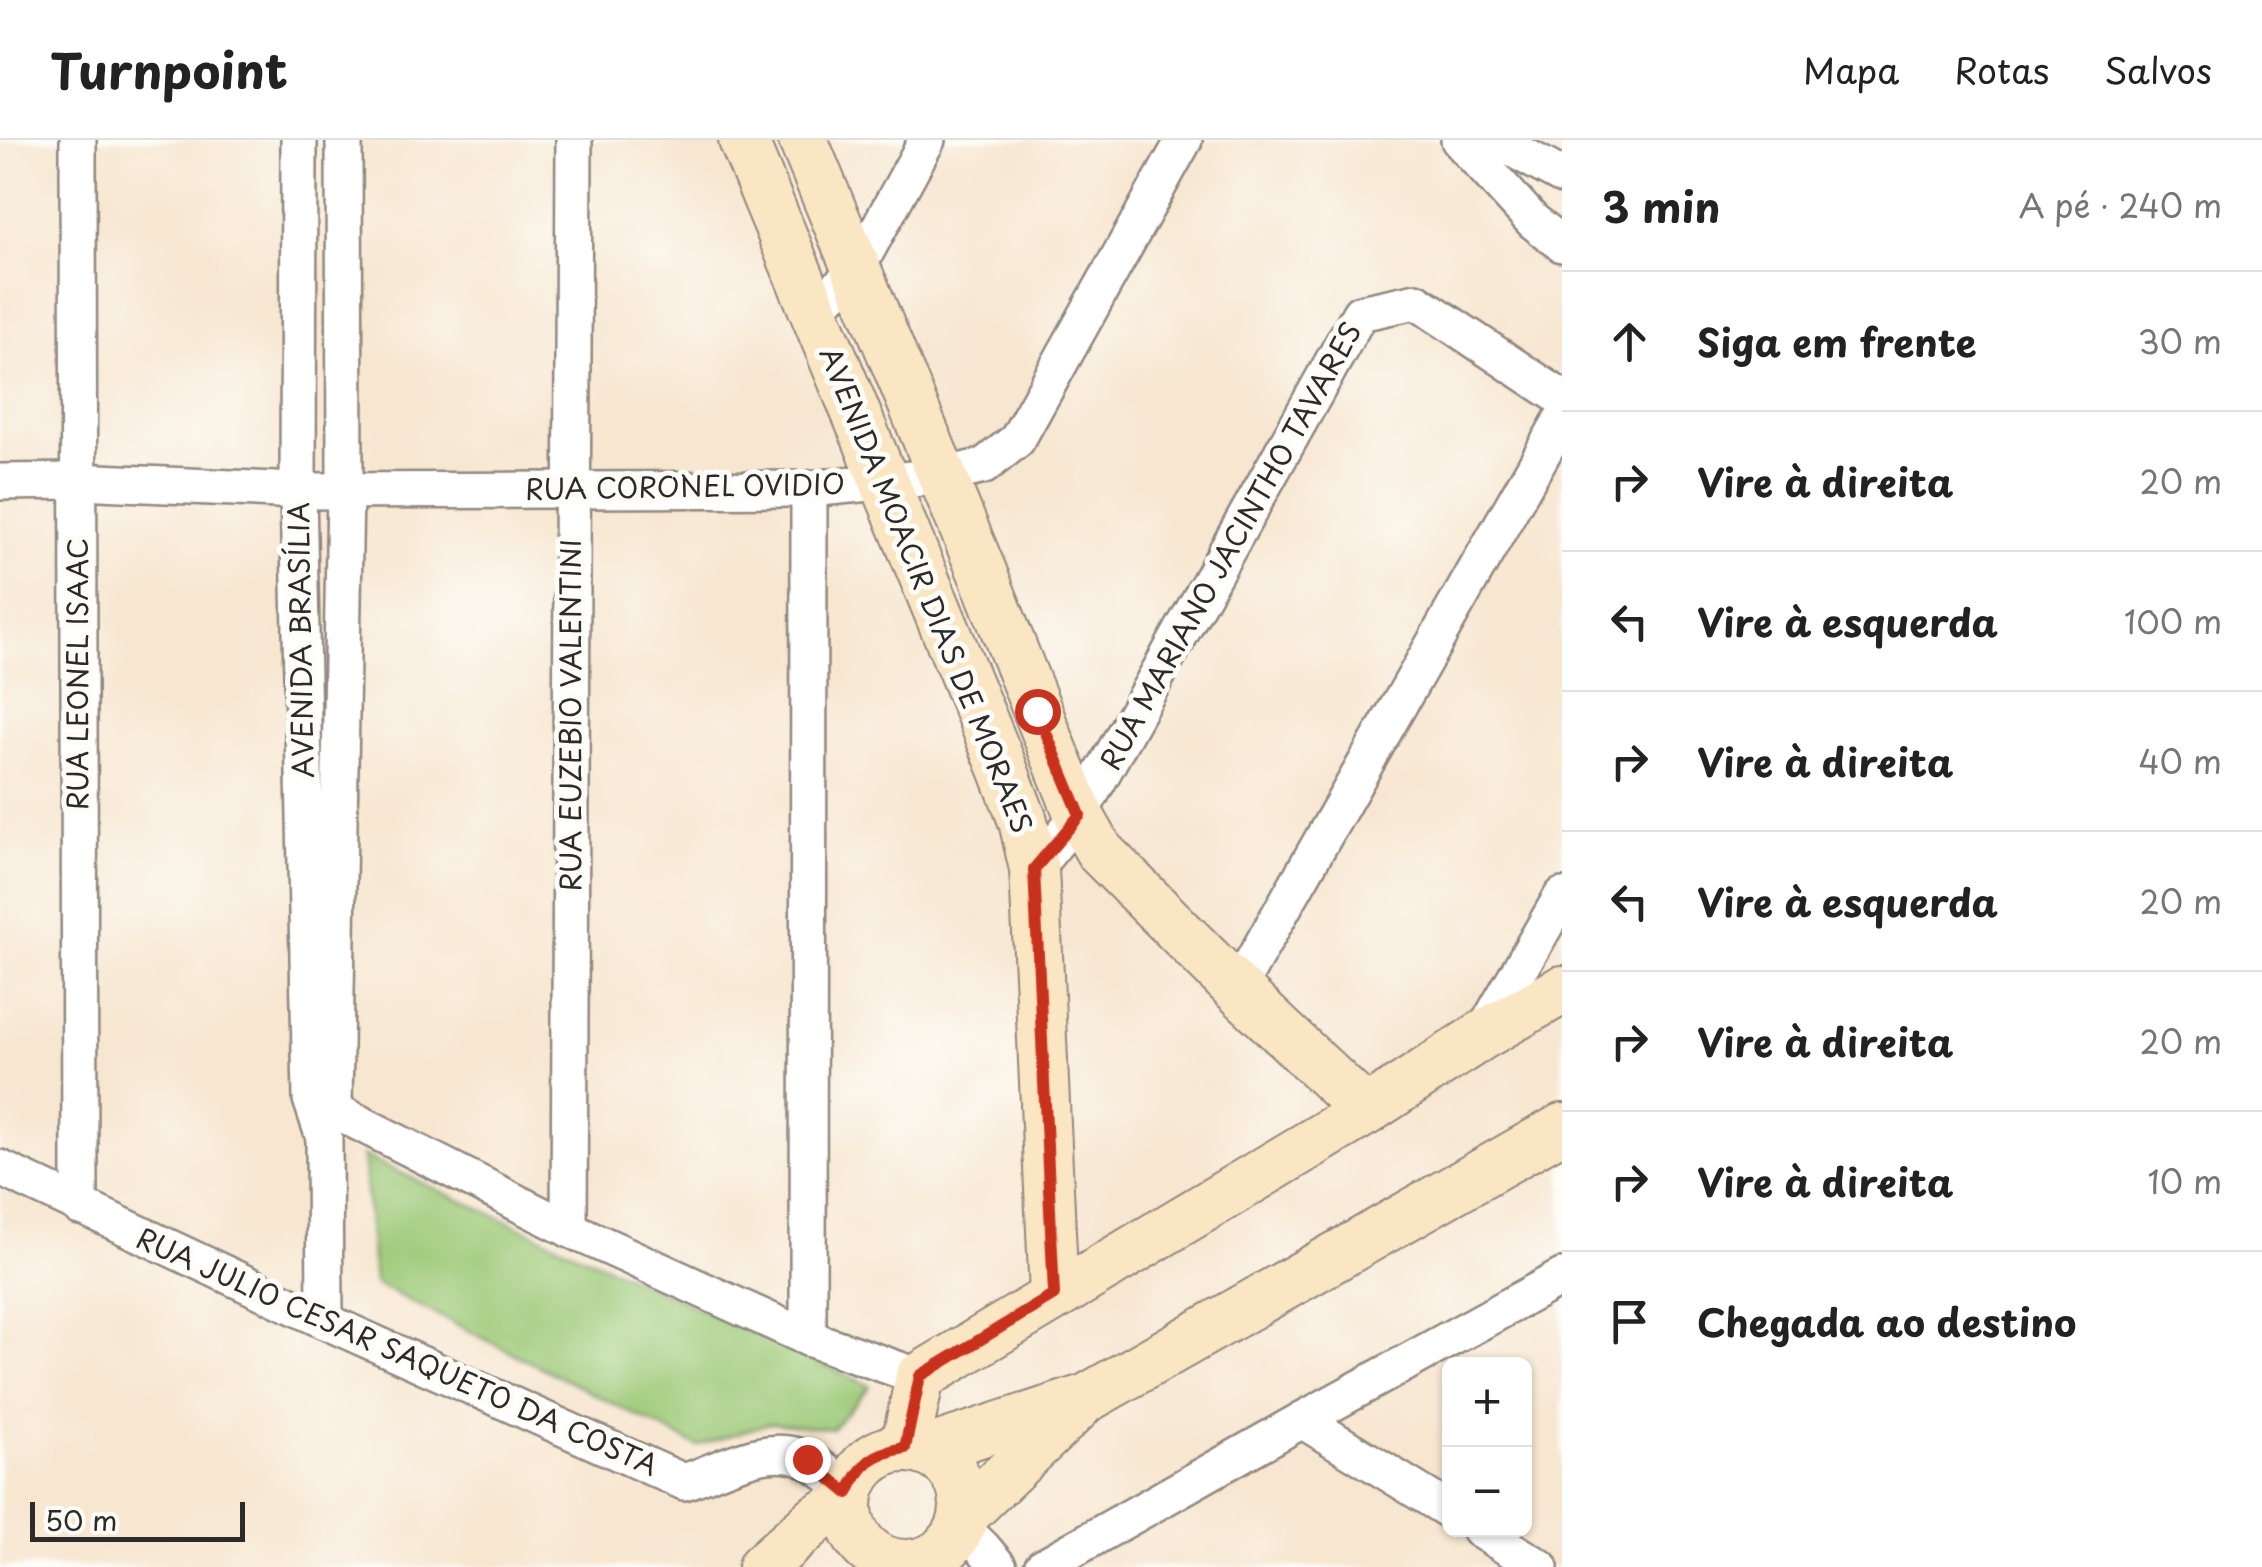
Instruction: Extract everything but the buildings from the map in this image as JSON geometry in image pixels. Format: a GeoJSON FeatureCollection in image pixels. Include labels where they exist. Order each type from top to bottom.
{"type":"FeatureCollection","features":[{"type":"Feature","properties":{"kind":"main road","name":"AVENIDA MOACIR DIAS DE MORAES"},"geometry":{"type":"LineString","coordinates":[[742,140],[1023,821],[1034,869],[1054,1295]]}},
{"type":"Feature","properties":{"kind":"main road","name":"AVENIDA MOACIR DIAS DE MORAES"},"geometry":{"type":"LineString","coordinates":[[803,140],[1080,815],[1100,852],[1366,1111]]}},
{"type":"Feature","properties":{"kind":"main road"},"geometry":{"type":"LineString","coordinates":[[914,1449],[920,1376],[1562,990]]}},
{"type":"Feature","properties":{"kind":"main road"},"geometry":{"type":"LineString","coordinates":[[1086,1398],[962,1521],[950,1545],[935,1558],[916,1564],[877,1564],[854,1534],[848,1519],[848,1498],[856,1475],[869,1460],[886,1451],[914,1449],[1086,1398],[1562,1128]]}},
{"type":"Feature","properties":{"kind":"main road"},"geometry":{"type":"LineString","coordinates":[[914,1449],[942,1460],[956,1476],[963,1495],[962,1521]]}},
{"type":"Feature","properties":{"kind":"main road"},"geometry":{"type":"LineString","coordinates":[[762,1567],[816,1519],[848,1498]]}},
{"type":"Feature","properties":{"kind":"street","name":"RUA LEONEL ISAAC"},"geometry":{"type":"LineString","coordinates":[[78,140],[80,1207]]}},
{"type":"Feature","properties":{"kind":"street","name":"AVENIDA BRASÍLIA"},"geometry":{"type":"LineString","coordinates":[[299,140],[298,490],[323,1116],[325,1321]]}},
{"type":"Feature","properties":{"kind":"street","name":"AVENIDA BRASÍLIA"},"geometry":{"type":"LineString","coordinates":[[323,1116],[345,490],[344,140]]}},
{"type":"Feature","properties":{"kind":"street","name":"RUA EUZEBIO VALENTINI"},"geometry":{"type":"LineString","coordinates":[[569,1229],[574,140]]}},
{"type":"Feature","properties":{"kind":"street"},"geometry":{"type":"LineString","coordinates":[[814,311],[856,270],[927,140]]}},
{"type":"Feature","properties":{"kind":"street","name":"RUA CORONEL OVIDIO"},"geometry":{"type":"LineString","coordinates":[[0,482],[298,490],[810,489],[942,476],[984,466],[1016,440],[1184,140]]}},
{"type":"Feature","properties":{"kind":"street"},"geometry":{"type":"LineString","coordinates":[[1459,140],[1533,221],[1562,244]]}},
{"type":"Feature","properties":{"kind":"street"},"geometry":{"type":"LineString","coordinates":[[1496,140],[1562,176]]}},
{"type":"Feature","properties":{"kind":"street","name":"RUA MARIANO JACINTHO TAVARES"},"geometry":{"type":"LineString","coordinates":[[1034,869],[1080,815],[1360,313],[1416,301],[1562,398]]}},
{"type":"Feature","properties":{"kind":"street"},"geometry":{"type":"LineString","coordinates":[[1238,989],[1562,419]]}},
{"type":"Feature","properties":{"kind":"street"},"geometry":{"type":"LineString","coordinates":[[808,1338],[810,489]]}},
{"type":"Feature","properties":{"kind":"street"},"geometry":{"type":"LineString","coordinates":[[1481,1036],[1562,896]]}},
{"type":"Feature","properties":{"kind":"street"},"geometry":{"type":"LineString","coordinates":[[323,1116],[808,1338],[920,1376]]}},
{"type":"Feature","properties":{"kind":"street","name":"RUA JULIO CESAR SAQUETO DA COSTA"},"geometry":{"type":"LineString","coordinates":[[0,1168],[325,1321],[684,1482],[765,1453],[786,1452],[807,1459],[848,1498]]}},
{"type":"Feature","properties":{"kind":"street"},"geometry":{"type":"LineString","coordinates":[[1042,1567],[1302,1420],[1555,1290]]}},
{"type":"Feature","properties":{"kind":"street"},"geometry":{"type":"LineString","coordinates":[[1302,1420],[1442,1506]]}},
{"type":"Feature","properties":{"kind":"street"},"geometry":{"type":"LineString","coordinates":[[962,1521],[1000,1567]]}},
{"type":"Feature","properties":{"kind":"street"},"geometry":{"type":"LineString","coordinates":[[1491,1537],[1540,1567]]}},
{"type":"Feature","properties":{"kind":"green space"},"geometry":{"type":"Polygon","coordinates":[[[363,1156],[870,1386],[832,1429],[770,1423],[697,1446],[374,1283],[363,1156]]]}},
{"type":"Feature","properties":{"kind":"route"},"geometry":{"type":"LineString","coordinates":[[807,1459],[848,1493],[869,1460],[886,1451],[905,1448],[920,1376],[1054,1295],[1034,869],[1080,815],[1037,711]]}}]}
